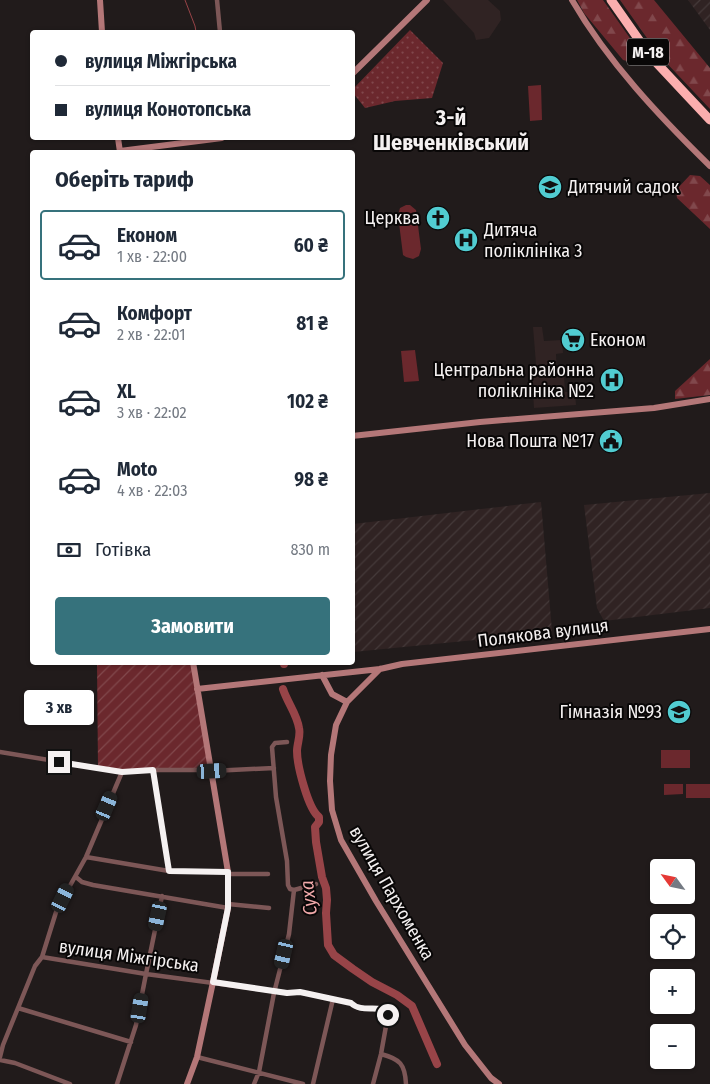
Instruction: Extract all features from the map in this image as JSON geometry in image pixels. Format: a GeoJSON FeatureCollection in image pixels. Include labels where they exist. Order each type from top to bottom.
{"type":"FeatureCollection","features":[{"type":"Feature","properties":{"kind":"highway","name":"М-18"},"geometry":{"type":"LineString","coordinates":[[611,0],[652,57],[710,120]]}},
{"type":"Feature","properties":{"kind":"street"},"geometry":{"type":"LineString","coordinates":[[100,0],[102,30]]}},
{"type":"Feature","properties":{"kind":"street"},"geometry":{"type":"LineString","coordinates":[[217,0],[220,30]]}},
{"type":"Feature","properties":{"kind":"street"},"geometry":{"type":"LineString","coordinates":[[355,71],[426,0]]}},
{"type":"Feature","properties":{"kind":"street"},"geometry":{"type":"LineString","coordinates":[[572,0],[603,46],[640,92],[673,130],[710,166]]}},
{"type":"Feature","properties":{"kind":"street"},"geometry":{"type":"LineString","coordinates":[[135,150],[207,140]]}},
{"type":"Feature","properties":{"kind":"street"},"geometry":{"type":"LineString","coordinates":[[355,436],[480,422],[654,408],[710,399]]}},
{"type":"Feature","properties":{"kind":"street","name":"Полякова вулиця"},"geometry":{"type":"LineString","coordinates":[[197,688],[380,669],[402,664],[710,629]]}},
{"type":"Feature","properties":{"kind":"street"},"geometry":{"type":"LineString","coordinates":[[187,1084],[196,1057],[228,906],[228,873],[193,665]]}},
{"type":"Feature","properties":{"kind":"street"},"geometry":{"type":"LineString","coordinates":[[322,675],[332,694],[347,702],[380,669]]}},
{"type":"Feature","properties":{"kind":"street","name":"вулиця Пархоменка"},"geometry":{"type":"LineString","coordinates":[[347,702],[336,725],[331,755],[332,810],[341,840],[390,924],[465,1045],[490,1078],[499,1084]]}},
{"type":"Feature","properties":{"kind":"street"},"geometry":{"type":"LineString","coordinates":[[287,742],[276,743],[272,747],[276,797],[287,860],[288,885],[290,889],[294,890],[316,884]]}},
{"type":"Feature","properties":{"kind":"street"},"geometry":{"type":"LineString","coordinates":[[0,752],[122,772],[274,768]]}},
{"type":"Feature","properties":{"kind":"street"},"geometry":{"type":"LineString","coordinates":[[153,770],[169,871]]}},
{"type":"Feature","properties":{"kind":"street"},"geometry":{"type":"LineString","coordinates":[[70,1084],[0,1059],[3,1045],[18,1008],[36,966],[42,957],[58,909],[86,856],[122,772]]}},
{"type":"Feature","properties":{"kind":"street"},"geometry":{"type":"LineString","coordinates":[[86,856],[169,871],[268,874]]}},
{"type":"Feature","properties":{"kind":"street"},"geometry":{"type":"LineString","coordinates":[[76,877],[82,882],[162,896],[228,906],[269,908]]}},
{"type":"Feature","properties":{"kind":"street"},"geometry":{"type":"LineString","coordinates":[[254,1084],[289,934],[294,890]]}},
{"type":"Feature","properties":{"kind":"street"},"geometry":{"type":"LineString","coordinates":[[117,1084],[136,1025],[162,896]]}},
{"type":"Feature","properties":{"kind":"street","name":"вулиця Міжгірська"},"geometry":{"type":"LineString","coordinates":[[42,957],[146,974],[287,993],[300,992],[351,1003],[355,1007],[384,1009],[388,1011],[381,1054]]}},
{"type":"Feature","properties":{"kind":"street"},"geometry":{"type":"LineString","coordinates":[[313,1084],[333,999]]}},
{"type":"Feature","properties":{"kind":"street"},"geometry":{"type":"LineString","coordinates":[[18,1008],[131,1042]]}},
{"type":"Feature","properties":{"kind":"street"},"geometry":{"type":"LineString","coordinates":[[373,1084],[381,1054],[393,1058],[402,1064],[406,1084]]}},
{"type":"Feature","properties":{"kind":"street"},"geometry":{"type":"LineString","coordinates":[[196,1057],[303,1084]]}},
{"type":"Feature","properties":{"kind":"shaded area"},"geometry":{"type":"Polygon","coordinates":[[[443,0],[488,0],[500,11],[501,20],[489,38],[476,40],[474,33],[443,0]]]}},
{"type":"Feature","properties":{"kind":"shaded area"},"geometry":{"type":"Polygon","coordinates":[[[688,0],[710,0],[710,30],[688,0]]]}},
{"type":"Feature","properties":{"kind":"shaded area"},"geometry":{"type":"Polygon","coordinates":[[[533,327],[542,327],[544,341],[562,340],[563,353],[556,354],[557,374],[564,374],[565,392],[575,392],[576,405],[534,408],[531,365],[536,364],[533,327]]]}},
{"type":"Feature","properties":{"kind":"shaded area"},"geometry":{"type":"Polygon","coordinates":[[[710,493],[710,608],[604,621],[597,608],[584,505],[710,493]]]}},
{"type":"Feature","properties":{"kind":"shaded area"},"geometry":{"type":"Polygon","coordinates":[[[541,502],[552,631],[495,638],[494,642],[478,644],[475,640],[355,652],[355,524],[541,502]]]}},
{"type":"Feature","properties":{"kind":"green space"},"geometry":{"type":"Polygon","coordinates":[[[577,0],[603,0],[637,48],[636,53],[627,61],[623,60],[584,13],[577,0]]]}},
{"type":"Feature","properties":{"kind":"green space"},"geometry":{"type":"Polygon","coordinates":[[[620,0],[654,0],[710,68],[710,109],[659,55],[620,0]]]}},
{"type":"Feature","properties":{"kind":"green space"},"geometry":{"type":"Polygon","coordinates":[[[410,30],[443,63],[432,98],[395,101],[365,108],[355,96],[355,87],[410,30]]]}},
{"type":"Feature","properties":{"kind":"green space"},"geometry":{"type":"Polygon","coordinates":[[[541,85],[542,120],[530,121],[528,86],[541,85]]]}},
{"type":"Feature","properties":{"kind":"green space"},"geometry":{"type":"Polygon","coordinates":[[[690,175],[700,176],[710,185],[710,229],[677,198],[676,190],[690,175]]]}},
{"type":"Feature","properties":{"kind":"green space"},"geometry":{"type":"Polygon","coordinates":[[[410,205],[416,210],[421,249],[419,256],[413,259],[403,255],[398,215],[400,208],[410,205]]]}},
{"type":"Feature","properties":{"kind":"green space"},"geometry":{"type":"Polygon","coordinates":[[[415,350],[419,381],[404,382],[401,351],[415,350]]]}},
{"type":"Feature","properties":{"kind":"green space"},"geometry":{"type":"Polygon","coordinates":[[[710,359],[710,395],[675,399],[675,391],[710,359]]]}},
{"type":"Feature","properties":{"kind":"green space"},"geometry":{"type":"Polygon","coordinates":[[[97,665],[193,665],[212,771],[122,772],[98,768],[97,665]]]}},
{"type":"Feature","properties":{"kind":"green space"},"geometry":{"type":"Polygon","coordinates":[[[661,750],[690,750],[690,768],[661,768],[661,750]]]}},
{"type":"Feature","properties":{"kind":"green space"},"geometry":{"type":"Polygon","coordinates":[[[664,784],[683,784],[683,794],[664,795],[664,784]]]}},
{"type":"Feature","properties":{"kind":"green space"},"geometry":{"type":"Polygon","coordinates":[[[686,784],[710,784],[710,798],[686,798],[686,784]]]}},
{"type":"Feature","properties":{"kind":"waterway"},"geometry":{"type":"LineString","coordinates":[[185,0],[196,30]]}},
{"type":"Feature","properties":{"kind":"waterway","name":"Суха"},"geometry":{"type":"LineString","coordinates":[[283,689],[298,723],[300,734],[297,758],[301,776],[311,805],[319,817],[319,822],[315,827],[316,842],[322,877],[326,888],[328,945],[334,955],[353,969],[412,1006],[437,1064]]}},
{"type":"Feature","properties":{"kind":"place","name":"Дитячий садок"},"geometry":{"type":"Point","coordinates":[550,187]}},
{"type":"Feature","properties":{"kind":"place","name":"Церква"},"geometry":{"type":"Point","coordinates":[438,218]}},
{"type":"Feature","properties":{"kind":"place","name":"Дитяча поліклініка 3"},"geometry":{"type":"Point","coordinates":[466,240]}},
{"type":"Feature","properties":{"kind":"place","name":"Економ"},"geometry":{"type":"Point","coordinates":[573,340]}},
{"type":"Feature","properties":{"kind":"place","name":"Центральна районна поліклініка №2"},"geometry":{"type":"Point","coordinates":[612,380]}},
{"type":"Feature","properties":{"kind":"place","name":"Нова Пошта №17"},"geometry":{"type":"Point","coordinates":[611,441]}},
{"type":"Feature","properties":{"kind":"place","name":"Гімназія №93"},"geometry":{"type":"Point","coordinates":[679,712]}},
{"type":"Feature","properties":{"kind":"district","name":"3-й Шевченківський"},"geometry":{"type":"Point","coordinates":[451,130]}},
{"type":"Feature","properties":{"kind":"route"},"geometry":{"type":"LineString","coordinates":[[59,762],[122,772],[153,770],[169,871],[228,872],[228,908],[213,982],[287,993],[300,992],[351,1003],[355,1007],[384,1009],[388,1011],[388,1015]]}}]}
